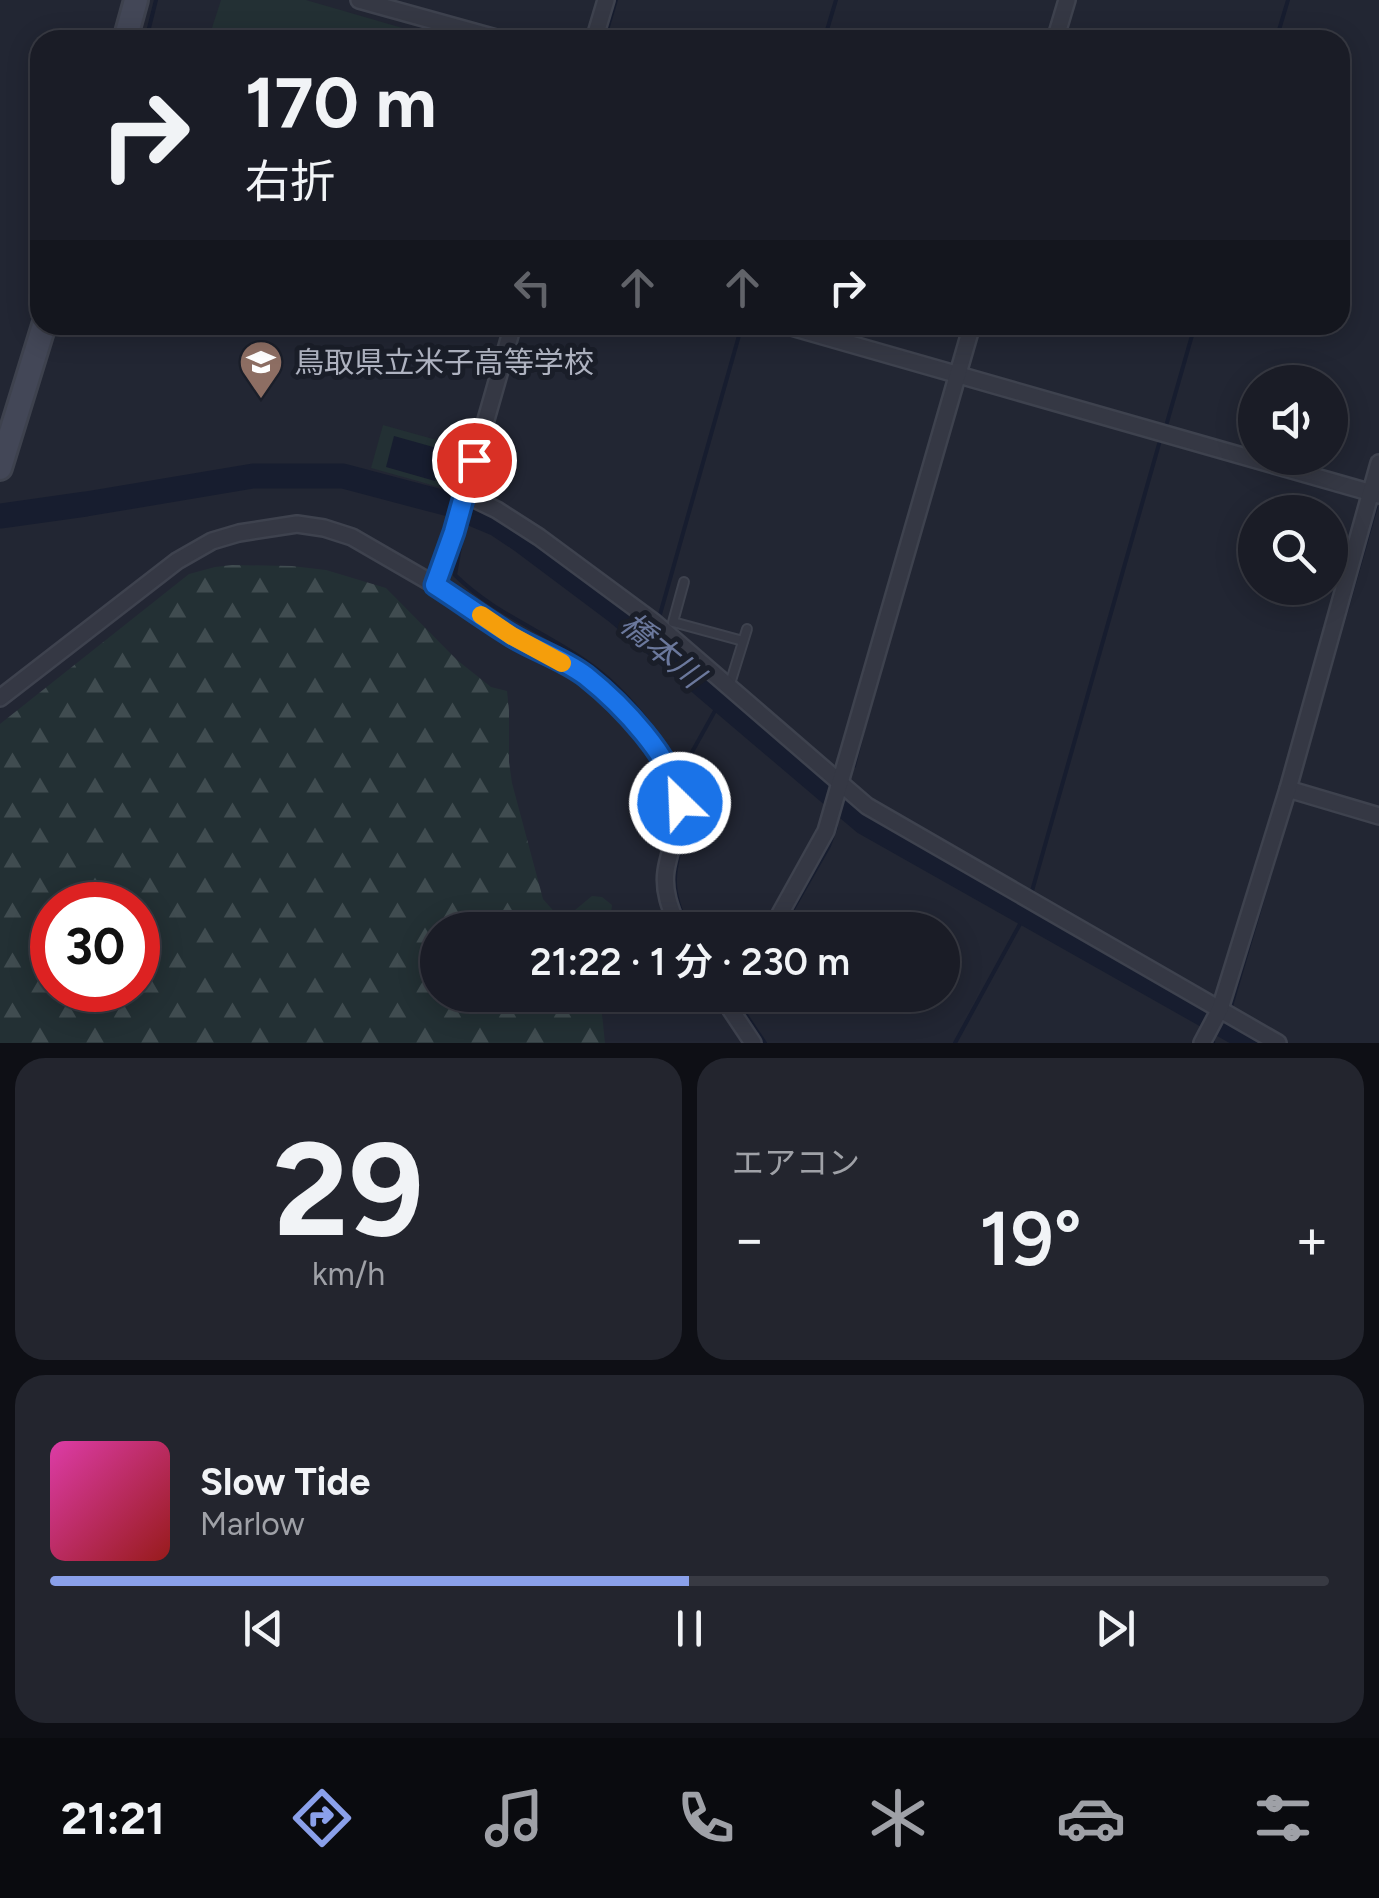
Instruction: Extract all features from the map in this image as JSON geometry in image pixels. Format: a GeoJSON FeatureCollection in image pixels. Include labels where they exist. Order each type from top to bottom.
{"type":"FeatureCollection","features":[{"type":"Feature","properties":{"kind":"main road"},"geometry":{"type":"LineString","coordinates":[[128,30],[136,0]]}},
{"type":"Feature","properties":{"kind":"main road"},"geometry":{"type":"LineString","coordinates":[[0,468],[41,335]]}},
{"type":"Feature","properties":{"kind":"street"},"geometry":{"type":"LineString","coordinates":[[597,30],[606,0]]}},
{"type":"Feature","properties":{"kind":"street"},"geometry":{"type":"LineString","coordinates":[[1058,30],[1067,0]]}},
{"type":"Feature","properties":{"kind":"street"},"geometry":{"type":"LineString","coordinates":[[366,1],[468,30]]}},
{"type":"Feature","properties":{"kind":"street"},"geometry":{"type":"LineString","coordinates":[[435,585],[510,335]]}},
{"type":"Feature","properties":{"kind":"street"},"geometry":{"type":"LineString","coordinates":[[819,335],[1375,494]]}},
{"type":"Feature","properties":{"kind":"street"},"geometry":{"type":"LineString","coordinates":[[781,912],[826,830],[969,335]]}},
{"type":"Feature","properties":{"kind":"street"},"geometry":{"type":"LineString","coordinates":[[1202,1043],[1220,1010],[1288,789],[1375,494],[1379,463]]}},
{"type":"Feature","properties":{"kind":"street"},"geometry":{"type":"LineString","coordinates":[[464,497],[497,510],[539,537],[654,622],[866,806],[1278,1043]]}},
{"type":"Feature","properties":{"kind":"street"},"geometry":{"type":"LineString","coordinates":[[0,698],[177,561],[212,541],[297,524],[324,528],[352,537],[512,636],[584,674],[622,710],[652,744],[679,791],[666,872],[671,912]]}},
{"type":"Feature","properties":{"kind":"street"},"geometry":{"type":"LineString","coordinates":[[1288,789],[1379,816]]}},
{"type":"Feature","properties":{"kind":"street"},"geometry":{"type":"LineString","coordinates":[[734,1012],[745,1041]]}},
{"type":"Feature","properties":{"kind":"lane"},"geometry":{"type":"LineString","coordinates":[[684,582],[673,622],[743,641]]}},
{"type":"Feature","properties":{"kind":"lane"},"geometry":{"type":"LineString","coordinates":[[728,687],[747,628]]}},
{"type":"Feature","properties":{"kind":"green space"},"geometry":{"type":"Polygon","coordinates":[[[221,0],[306,0],[410,30],[211,30],[221,0]]]}},
{"type":"Feature","properties":{"kind":"green space"},"geometry":{"type":"Polygon","coordinates":[[[383,425],[451,444],[439,487],[371,468],[383,425]]]}},
{"type":"Feature","properties":{"kind":"green space"},"geometry":{"type":"Polygon","coordinates":[[[232,565],[292,566],[326,570],[386,588],[457,660],[491,687],[507,691],[512,783],[543,899],[554,912],[420,912],[420,1012],[602,1012],[605,1043],[0,1043],[0,724],[189,574],[232,565]]]}},
{"type":"Feature","properties":{"kind":"green space"},"geometry":{"type":"Polygon","coordinates":[[[592,896],[602,897],[612,905],[611,912],[569,912],[592,896]]]}},
{"type":"Feature","properties":{"kind":"water"},"geometry":{"type":"Polygon","coordinates":[[[394,436],[444,450],[435,481],[386,467],[394,436]]]}},
{"type":"Feature","properties":{"kind":"waterway"},"geometry":{"type":"LineString","coordinates":[[148,30],[156,0]]}},
{"type":"Feature","properties":{"kind":"waterway"},"geometry":{"type":"LineString","coordinates":[[607,30],[616,0]]}},
{"type":"Feature","properties":{"kind":"waterway"},"geometry":{"type":"LineString","coordinates":[[827,30],[836,0]]}},
{"type":"Feature","properties":{"kind":"waterway"},"geometry":{"type":"LineString","coordinates":[[1279,30],[1288,0]]}},
{"type":"Feature","properties":{"kind":"waterway"},"geometry":{"type":"LineString","coordinates":[[501,395],[518,335]]}},
{"type":"Feature","properties":{"kind":"waterway"},"geometry":{"type":"LineString","coordinates":[[659,618],[739,335]]}},
{"type":"Feature","properties":{"kind":"waterway"},"geometry":{"type":"LineString","coordinates":[[1166,426],[1192,335]]}},
{"type":"Feature","properties":{"kind":"waterway"},"geometry":{"type":"LineString","coordinates":[[1032,891],[1159,444]]}},
{"type":"Feature","properties":{"kind":"waterway","name":"橋本川"},"geometry":{"type":"LineString","coordinates":[[0,516],[253,476],[343,476],[449,504],[497,524],[617,612],[864,822],[1255,1043]]}},
{"type":"Feature","properties":{"kind":"waterway"},"geometry":{"type":"LineString","coordinates":[[1318,709],[1376,507]]}},
{"type":"Feature","properties":{"kind":"waterway"},"geometry":{"type":"LineString","coordinates":[[464,525],[455,575],[486,601],[573,653],[610,681],[647,720],[681,770],[690,799],[676,868],[675,885],[682,912]]}},
{"type":"Feature","properties":{"kind":"waterway"},"geometry":{"type":"LineString","coordinates":[[682,770],[721,700]]}},
{"type":"Feature","properties":{"kind":"waterway"},"geometry":{"type":"LineString","coordinates":[[854,766],[868,711]]}},
{"type":"Feature","properties":{"kind":"waterway"},"geometry":{"type":"LineString","coordinates":[[791,912],[836,827]]}},
{"type":"Feature","properties":{"kind":"waterway"},"geometry":{"type":"LineString","coordinates":[[1230,1010],[1282,833]]}},
{"type":"Feature","properties":{"kind":"waterway"},"geometry":{"type":"LineString","coordinates":[[955,1043],[1020,924]]}},
{"type":"Feature","properties":{"kind":"waterway"},"geometry":{"type":"LineString","coordinates":[[744,1012],[765,1043]]}},
{"type":"Feature","properties":{"kind":"slow traffic"},"geometry":{"type":"LineString","coordinates":[[481,615],[562,663]]}},
{"type":"Feature","properties":{"kind":"place","name":"鳥取県立米子高等学校"},"geometry":{"type":"Point","coordinates":[261,400]}},
{"type":"Feature","properties":{"kind":"route"},"geometry":{"type":"LineString","coordinates":[[474,460],[435,585],[512,636],[584,674],[652,744],[672,776],[680,803]]}}]}
